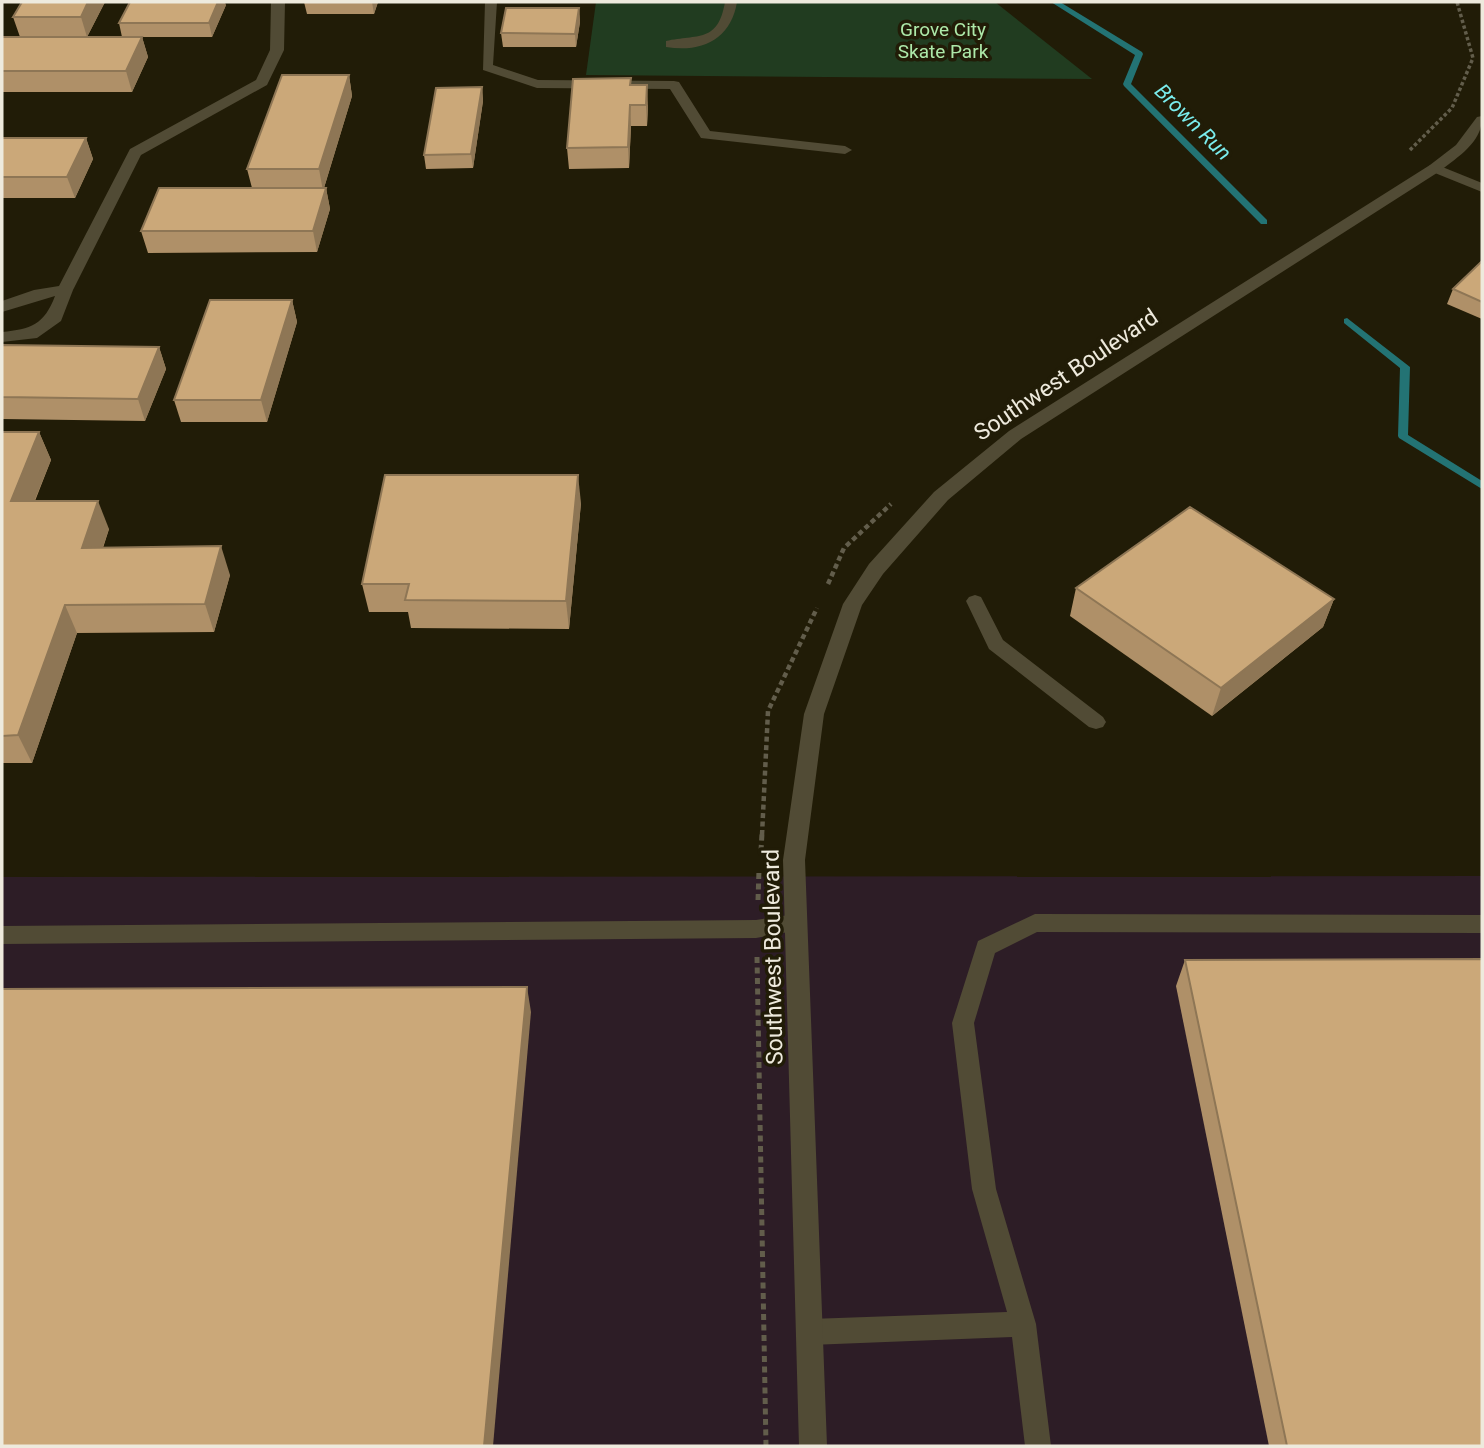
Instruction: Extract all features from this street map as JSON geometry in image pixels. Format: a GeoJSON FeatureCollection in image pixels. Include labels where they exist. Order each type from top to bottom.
{"type":"FeatureCollection","features":[{"type":"Feature","properties":{"kind":"street"},"geometry":{"type":"LineString","coordinates":[[2,337],[31,334],[44,328],[55,317],[65,290],[135,152],[262,82],[277,50],[278,2]]}},
{"type":"Feature","properties":{"kind":"street","name":"Southwest Boulevard"},"geometry":{"type":"LineString","coordinates":[[813,1446],[794,860],[814,714],[853,604],[876,569],[941,496],[1015,435],[1435,169],[1461,148],[1482,120]]}},
{"type":"Feature","properties":{"kind":"street"},"geometry":{"type":"LineString","coordinates":[[1435,169],[1482,188]]}},
{"type":"Feature","properties":{"kind":"street"},"geometry":{"type":"LineString","coordinates":[[2,307],[40,293],[65,290]]}},
{"type":"Feature","properties":{"kind":"lane"},"geometry":{"type":"LineString","coordinates":[[491,2],[487,67],[537,84],[674,85],[706,135],[845,150]]}},
{"type":"Feature","properties":{"kind":"lane"},"geometry":{"type":"LineString","coordinates":[[670,44],[699,41],[720,33],[730,20],[731,2]]}},
{"type":"Feature","properties":{"kind":"lane"},"geometry":{"type":"LineString","coordinates":[[975,600],[996,644],[1096,722]]}},
{"type":"Feature","properties":{"kind":"lane"},"geometry":{"type":"LineString","coordinates":[[2,935],[756,929],[796,923]]}},
{"type":"Feature","properties":{"kind":"lane"},"geometry":{"type":"LineString","coordinates":[[1038,1446],[1023,1324],[984,1189],[963,1023],[986,947],[1035,923],[1482,925]]}},
{"type":"Feature","properties":{"kind":"lane"},"geometry":{"type":"LineString","coordinates":[[810,1332],[1023,1324]]}},
{"type":"Feature","properties":{"kind":"shaded area"},"geometry":{"type":"Polygon","coordinates":[[[1482,876],[1482,1446],[2,1446],[2,877],[1482,876]]]}},
{"type":"Feature","properties":{"kind":"green space","name":"Grove City Skate Park"},"geometry":{"type":"Polygon","coordinates":[[[596,2],[995,2],[1092,79],[586,75],[596,2]]]}},
{"type":"Feature","properties":{"kind":"building"},"geometry":{"type":"Polygon","coordinates":[[[22,2],[88,2],[81,17],[13,17],[22,2]]]}},
{"type":"Feature","properties":{"kind":"building"},"geometry":{"type":"Polygon","coordinates":[[[130,2],[218,2],[209,23],[119,23],[130,2]]]}},
{"type":"Feature","properties":{"kind":"building"},"geometry":{"type":"Polygon","coordinates":[[[506,8],[579,8],[575,34],[501,33],[506,8]]]}},
{"type":"Feature","properties":{"kind":"building"},"geometry":{"type":"Polygon","coordinates":[[[2,37],[142,37],[126,71],[2,71],[2,37]]]}},
{"type":"Feature","properties":{"kind":"building"},"geometry":{"type":"Polygon","coordinates":[[[282,75],[349,75],[319,169],[247,169],[282,75]]]}},
{"type":"Feature","properties":{"kind":"building"},"geometry":{"type":"Polygon","coordinates":[[[631,78],[630,85],[647,85],[646,105],[630,105],[628,147],[567,148],[573,79],[631,78]]]}},
{"type":"Feature","properties":{"kind":"building"},"geometry":{"type":"Polygon","coordinates":[[[482,87],[471,154],[424,155],[436,88],[482,87]]]}},
{"type":"Feature","properties":{"kind":"building"},"geometry":{"type":"Polygon","coordinates":[[[2,138],[86,138],[67,177],[2,177],[2,138]]]}},
{"type":"Feature","properties":{"kind":"building"},"geometry":{"type":"Polygon","coordinates":[[[159,188],[326,188],[313,231],[141,231],[159,188]]]}},
{"type":"Feature","properties":{"kind":"building"},"geometry":{"type":"Polygon","coordinates":[[[1482,261],[1482,302],[1453,289],[1482,261]]]}},
{"type":"Feature","properties":{"kind":"building"},"geometry":{"type":"Polygon","coordinates":[[[210,300],[292,300],[261,400],[174,400],[210,300]]]}},
{"type":"Feature","properties":{"kind":"building"},"geometry":{"type":"Polygon","coordinates":[[[2,345],[159,347],[138,399],[2,397],[2,345]]]}},
{"type":"Feature","properties":{"kind":"building"},"geometry":{"type":"Polygon","coordinates":[[[2,432],[39,432],[11,501],[98,501],[82,548],[221,546],[205,604],[65,605],[18,735],[2,736],[2,432]]]}},
{"type":"Feature","properties":{"kind":"building"},"geometry":{"type":"Polygon","coordinates":[[[385,475],[578,475],[566,601],[405,600],[409,584],[362,584],[385,475]]]}},
{"type":"Feature","properties":{"kind":"building"},"geometry":{"type":"Polygon","coordinates":[[[1190,507],[1334,599],[1221,688],[1076,588],[1190,507]]]}},
{"type":"Feature","properties":{"kind":"building"},"geometry":{"type":"Polygon","coordinates":[[[1482,959],[1482,1446],[1287,1446],[1185,960],[1482,959]]]}},
{"type":"Feature","properties":{"kind":"building"},"geometry":{"type":"Polygon","coordinates":[[[527,987],[484,1446],[2,1446],[2,989],[527,987]]]}},
{"type":"Feature","properties":{"kind":"waterway","name":"Brown Run"},"geometry":{"type":"LineString","coordinates":[[1055,2],[1139,54],[1127,84],[1264,222]]}},
{"type":"Feature","properties":{"kind":"waterway","name":"Brown Run"},"geometry":{"type":"LineString","coordinates":[[1347,321],[1405,367],[1403,436],[1482,486]]}}]}
